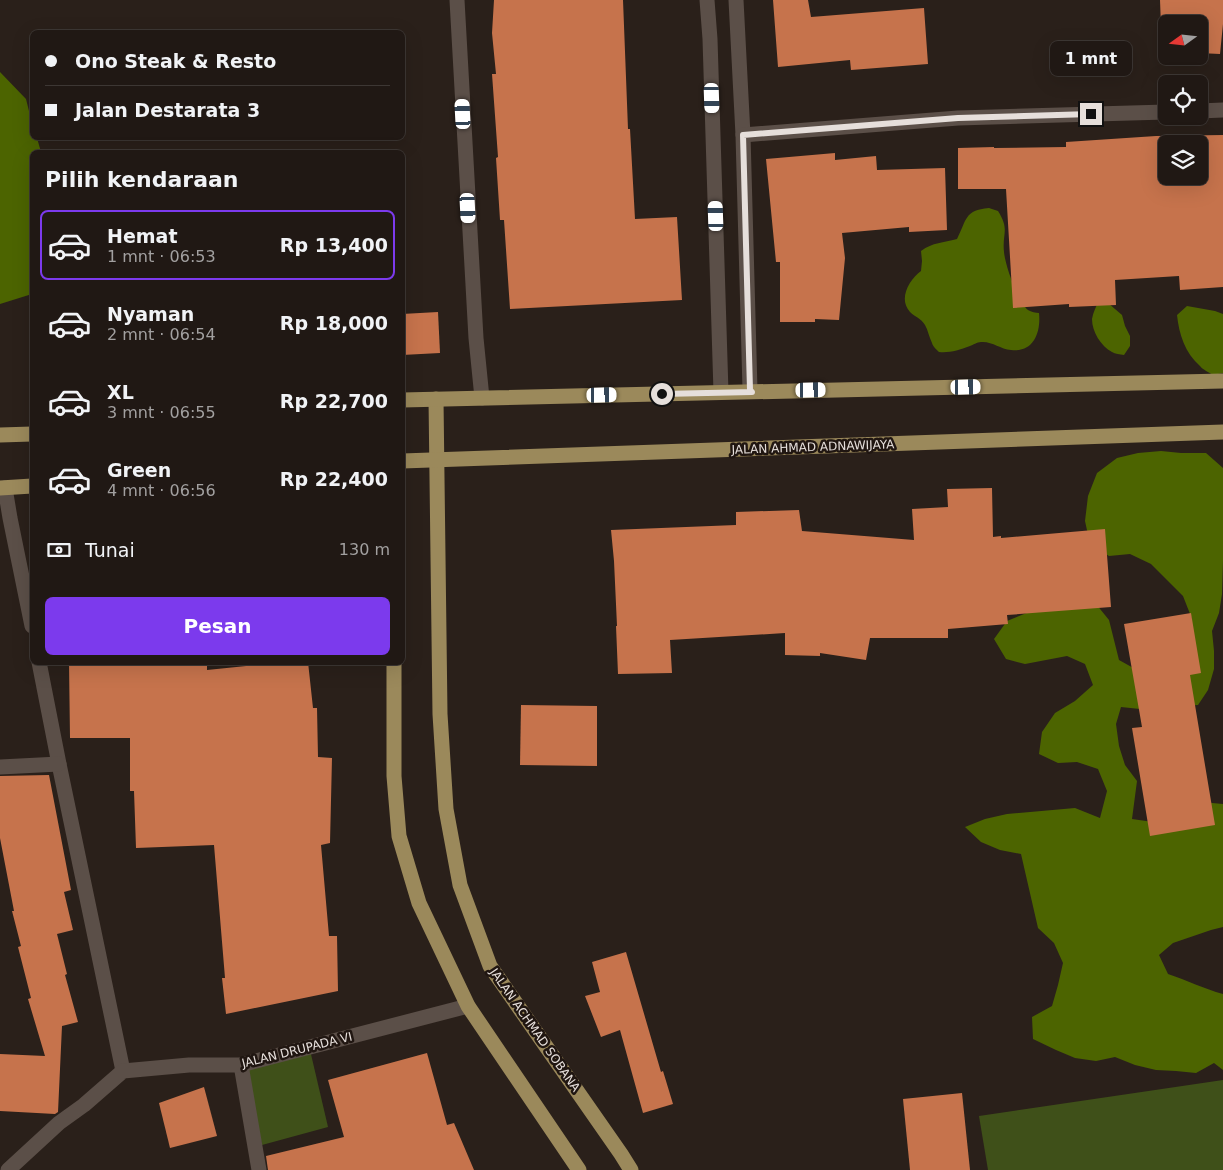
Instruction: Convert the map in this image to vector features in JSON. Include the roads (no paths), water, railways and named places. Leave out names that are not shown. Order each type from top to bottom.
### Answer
[{"type":"main road","points":[[405,400],[1223,381]]},
{"type":"main road","name":"JALAN ACHMAD SOBANA","points":[[436,399],[440,714],[446,809],[460,885],[490,966],[631,1170]]},
{"type":"main road","name":"JALAN AHMAD ADNAWIJAYA","points":[[405,462],[1223,432]]},
{"type":"main road","points":[[0,435],[30,434]]},
{"type":"main road","points":[[3,488],[30,486]]},
{"type":"main road","points":[[394,665],[394,776],[399,836],[419,903],[468,1006],[579,1170]]},
{"type":"street","points":[[457,0],[476,338],[482,398]]},
{"type":"street","points":[[707,0],[721,392]]},
{"type":"street","points":[[736,0],[743,135],[750,390],[752,392]]},
{"type":"street","points":[[1208,111],[1223,110]]},
{"type":"street","points":[[743,135],[958,118],[1158,112]]},
{"type":"street","points":[[3,488],[30,616]]},
{"type":"street","points":[[8,1170],[60,1123],[84,1106],[124,1071],[59,764],[41,665]]},
{"type":"street","points":[[0,766],[59,764]]},
{"type":"street","name":"JALAN DRUPADA VI","points":[[124,1071],[189,1065],[241,1065],[468,1006]]},
{"type":"street","points":[[241,1065],[259,1170]]}]
